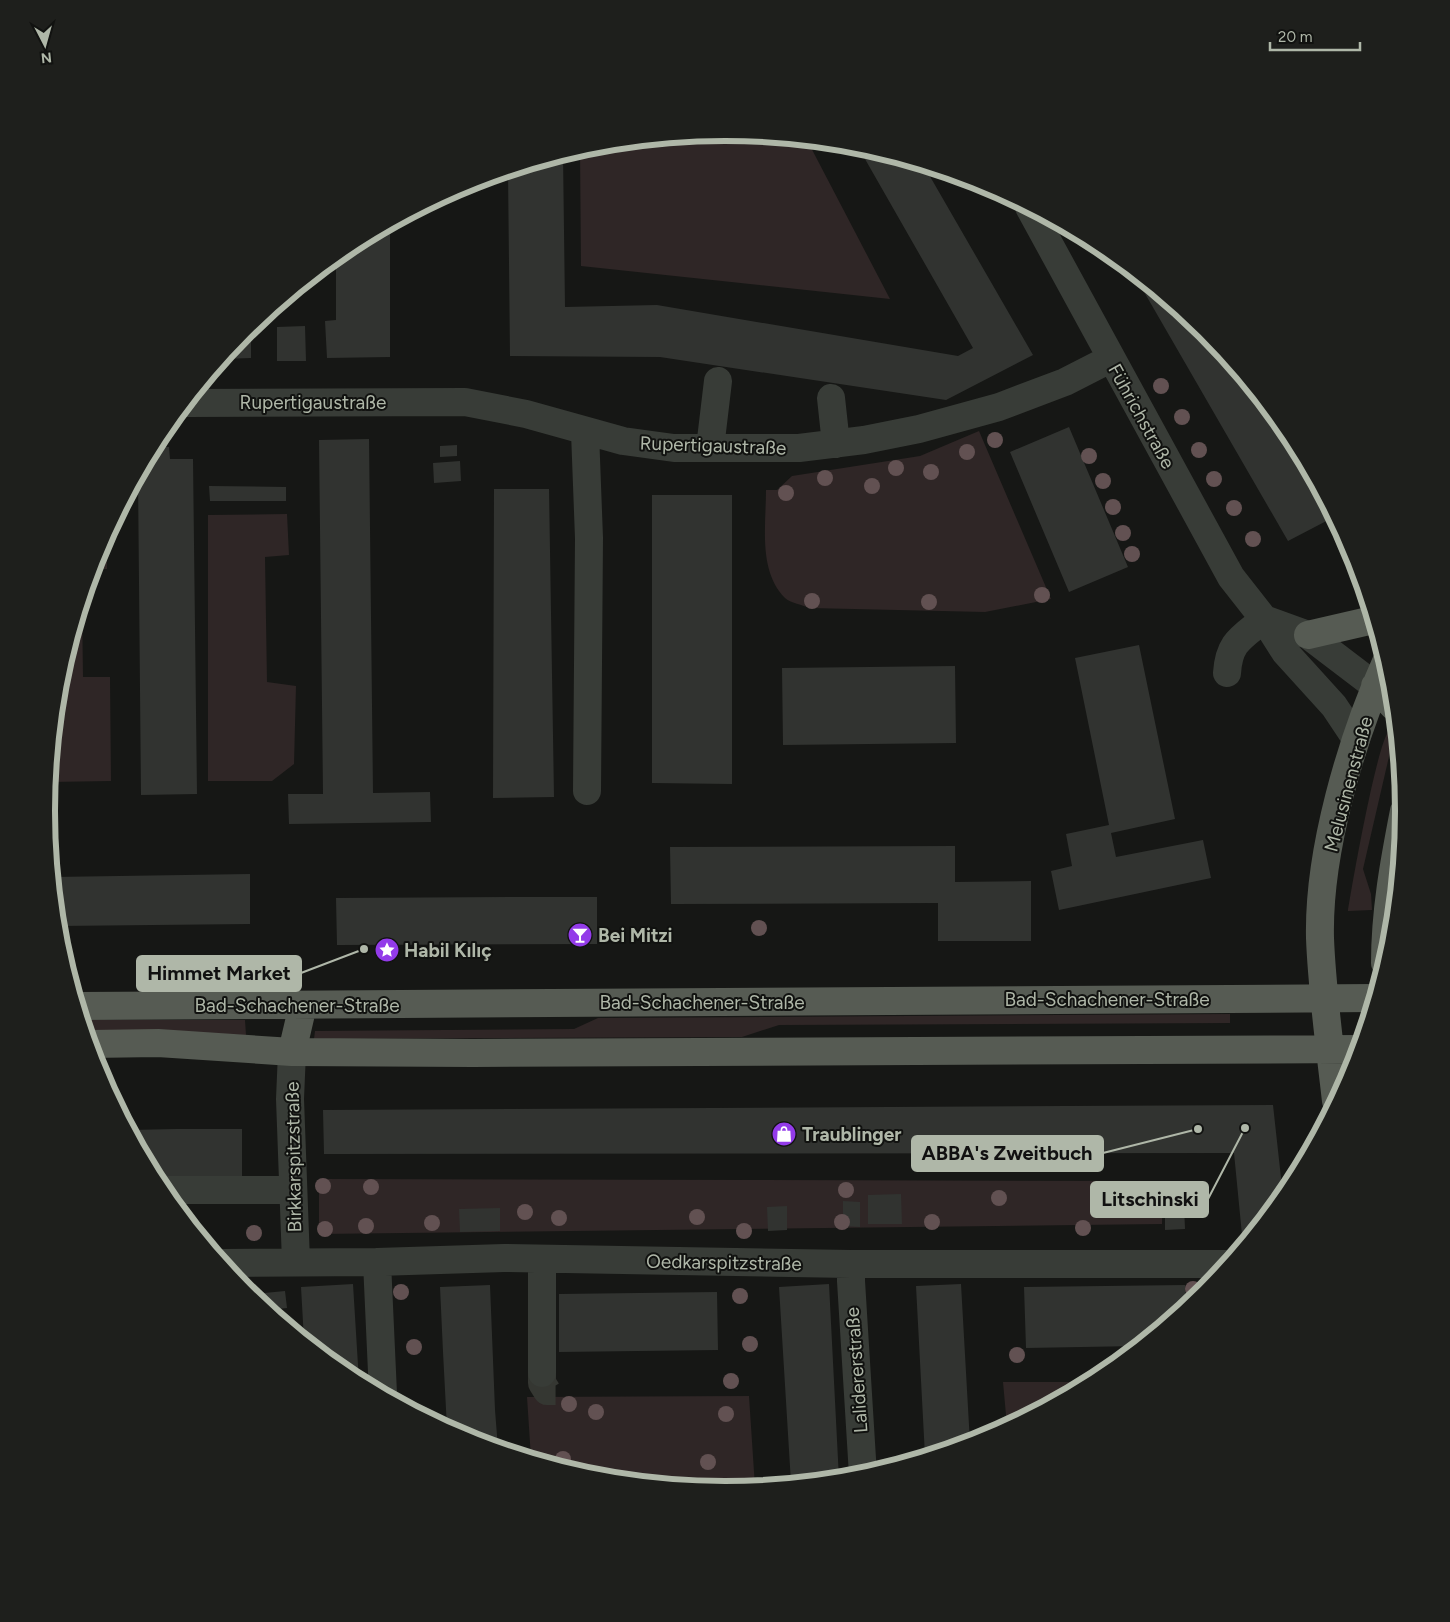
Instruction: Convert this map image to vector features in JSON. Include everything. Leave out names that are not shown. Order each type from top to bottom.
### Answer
[{"type":"main road","points":[[1308,635],[1367,621]]},
{"type":"main road","name":"Melusinenstraße","points":[[1335,1088],[1320,938],[1322,906],[1332,830],[1356,739],[1380,674]]},
{"type":"main road","name":"Bad-Schachener-Straße","points":[[85,1006],[1368,998]]},
{"type":"main road","points":[[292,1052],[303,1005]]},
{"type":"main road","points":[[98,1044],[158,1043],[292,1052],[1351,1049]]},
{"type":"street","name":"Führichstraße","points":[[1033,217],[1231,576],[1264,619],[1285,652],[1334,706],[1356,739]]},
{"type":"street","name":"Rupertigaustraße","points":[[193,403],[465,402],[526,414],[585,432],[623,441],[674,448],[799,448],[836,444],[919,429],[999,407],[1065,382],[1110,359]]},
{"type":"street","points":[[710,448],[718,381]]},
{"type":"street","points":[[831,398],[836,444]]},
{"type":"street","points":[[585,432],[588,538],[587,791]]},
{"type":"street","points":[[1227,674],[1228,656],[1233,645],[1264,619],[1308,635],[1380,674]]},
{"type":"street","name":"Birkkarspitzstraße","points":[[292,1052],[290,1099],[296,1262]]},
{"type":"street","points":[[173,1190],[293,1190]]},
{"type":"street","points":[[542,1258],[542,1373]]},
{"type":"street","name":"Oedkarspitzstraße","points":[[230,1263],[542,1258],[851,1264],[1219,1264]]},
{"type":"street","points":[[377,1262],[384,1387]]},
{"type":"street","name":"Lalidererstraße","points":[[851,1264],[850,1281],[862,1466]]},
{"type":"shaded area","points":[[681,142],[769,142],[811,147],[890,299],[581,266],[580,157],[638,147]]},
{"type":"shaded area","points":[[979,431],[1051,599],[985,612],[810,608],[787,600],[776,587],[767,561],[765,547],[766,490],[777,490],[792,476],[920,456]]},
{"type":"shaded area","points":[[287,514],[289,555],[265,557],[267,682],[296,686],[294,764],[272,781],[208,781],[208,515]]},
{"type":"shaded area","points":[[107,553],[107,569],[101,569]]},
{"type":"shaded area","points":[[82,624],[83,677],[110,677],[111,781],[56,782],[61,724],[68,680]]},
{"type":"shaded area","points":[[1389,731],[1392,746],[1363,869],[1371,894],[1372,910],[1348,911],[1372,786],[1384,741]]},
{"type":"shaded area","points":[[1230,1014],[1230,1023],[779,1025],[742,1037],[314,1039],[315,1031],[574,1029],[598,1018]]},
{"type":"shaded area","points":[[89,1020],[245,1020],[246,1035],[94,1034]]},
{"type":"shaded area","points":[[319,1179],[1163,1181],[1162,1224],[319,1234]]},
{"type":"shaded area","points":[[1003,1382],[1074,1382],[1021,1412],[1006,1419]]},
{"type":"shaded area","points":[[749,1396],[755,1480],[681,1480],[638,1475],[594,1468],[531,1451],[527,1397]]},
{"type":"building","points":[[863,156],[928,173],[1033,355],[946,400],[660,357],[510,356],[508,178],[563,161],[565,307],[657,305],[958,356],[973,348]]},
{"type":"building","points":[[390,231],[390,357],[327,358],[325,321],[336,320],[336,266]]},
{"type":"building","points":[[1140,285],[1199,337],[1229,369],[1257,403],[1305,476],[1328,520],[1288,541]]},
{"type":"building","points":[[305,326],[306,361],[277,361],[277,327]]},
{"type":"building","points":[[251,337],[251,358],[231,359]]},
{"type":"building","points":[[1069,427],[1128,567],[1069,592],[1010,452]]},
{"type":"building","points":[[369,439],[373,793],[430,792],[431,822],[289,824],[288,794],[323,794],[319,440]]},
{"type":"building","points":[[457,445],[457,456],[440,457],[440,446]]},
{"type":"building","points":[[163,447],[169,447],[170,459],[193,459],[197,794],[141,795],[138,489]]},
{"type":"building","points":[[460,461],[461,481],[434,483],[433,463]]},
{"type":"building","points":[[209,486],[286,487],[286,501],[210,501]]},
{"type":"building","points":[[494,489],[549,489],[554,797],[493,798]]},
{"type":"building","points":[[652,495],[732,495],[732,784],[652,783]]},
{"type":"building","points":[[1139,645],[1175,819],[1111,833],[1116,857],[1203,840],[1211,878],[1059,910],[1051,871],[1072,866],[1066,834],[1109,825],[1075,658]]},
{"type":"building","points":[[955,666],[956,743],[783,745],[782,668]]},
{"type":"building","points":[[955,846],[955,882],[1031,881],[1031,941],[938,941],[938,903],[671,904],[670,847]]},
{"type":"building","points":[[250,874],[250,924],[65,926],[59,877]]},
{"type":"building","points":[[597,897],[597,944],[337,945],[336,898]]},
{"type":"building","points":[[1273,1105],[1282,1184],[1242,1237],[1234,1153],[324,1154],[323,1110]]},
{"type":"building","points":[[242,1129],[242,1177],[165,1178],[136,1130]]},
{"type":"building","points":[[901,1194],[902,1224],[868,1224],[868,1195]]},
{"type":"building","points":[[843,1201],[860,1202],[860,1227],[843,1226]]},
{"type":"building","points":[[1184,1204],[1185,1229],[1165,1230],[1165,1205]]},
{"type":"building","points":[[787,1206],[787,1230],[768,1231],[767,1207]]},
{"type":"building","points":[[500,1208],[500,1231],[460,1232],[459,1209]]},
{"type":"building","points":[[353,1284],[358,1371],[304,1332],[301,1287]]},
{"type":"building","points":[[829,1284],[839,1471],[791,1477],[779,1287]]},
{"type":"building","points":[[961,1284],[970,1434],[925,1450],[916,1286]]},
{"type":"building","points":[[490,1285],[497,1440],[447,1420],[440,1287]]},
{"type":"building","points":[[1185,1285],[1186,1298],[1128,1346],[1026,1348],[1024,1287]]},
{"type":"building","points":[[285,1291],[287,1308],[277,1309],[260,1293]]},
{"type":"building","points":[[717,1292],[718,1350],[559,1352],[559,1294]]},
{"type":"tunnel","points":[[542,1373],[542,1383],[547,1391],[559,1391]]},
{"type":"place","name":"Bei Mitzi","points":[[580,935]]},
{"type":"place","name":"Himmet Market","points":[[364,949]]},
{"type":"place","name":"Habil Kılıç","points":[[387,950]]},
{"type":"place","name":"Litschinski","points":[[1245,1128]]},
{"type":"place","name":"ABBA's Zweitbuch","points":[[1198,1129]]},
{"type":"place","name":"Traublinger","points":[[784,1134]]}]
